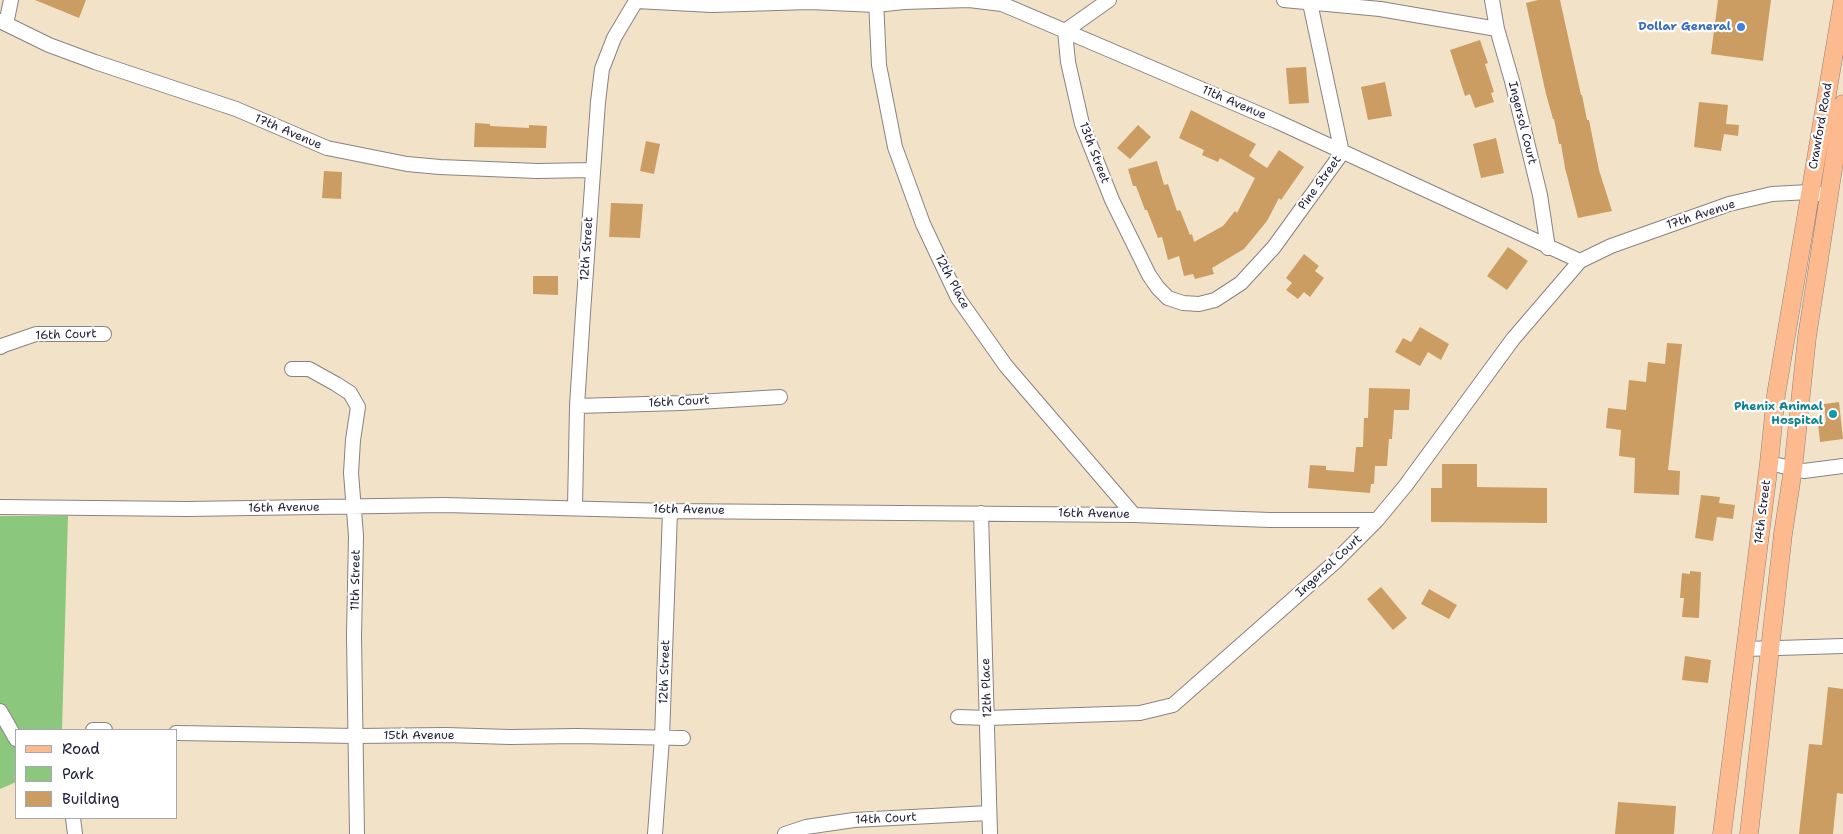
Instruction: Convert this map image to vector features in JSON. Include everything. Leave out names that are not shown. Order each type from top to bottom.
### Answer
[{"type":"main road","name":"Crawford Road","points":[[1809,192],[1843,0]]},
{"type":"main road","name":"Crawford Road","points":[[1828,196],[1843,104]]},
{"type":"main road","name":"14th Street","points":[[1722,834],[1776,395],[1809,192]]},
{"type":"main road","name":"14th Street","points":[[1749,834],[1784,534],[1794,469],[1809,328],[1828,196]]},
{"type":"street","points":[[3,22],[11,0]]},
{"type":"street","points":[[636,0],[712,4],[873,2]]},
{"type":"street","name":"12th Street","points":[[575,507],[578,406],[592,170],[598,102],[602,69],[614,38],[636,0]]},
{"type":"street","name":"11th Avenue","points":[[873,2],[969,0],[1002,4],[1276,121],[1548,248],[1580,261]]},
{"type":"street","points":[[1065,31],[1109,0]]},
{"type":"street","points":[[1284,0],[1380,9],[1497,29]]},
{"type":"street","name":"Ingersol Court","points":[[1492,0],[1497,29],[1512,80],[1540,196],[1548,248]]},
{"type":"street","name":"12th Place","points":[[873,2],[879,65],[895,147],[923,224],[958,298],[1006,366],[1134,515]]},
{"type":"street","name":"Pine Street","points":[[1183,304],[1199,304],[1214,300],[1241,283],[1274,247],[1342,153],[1310,3]]},
{"type":"street","name":"17th Avenue","points":[[3,22],[49,44],[95,62],[236,109],[327,148],[407,164],[440,167],[537,171],[592,170]]},
{"type":"street","name":"13th Street","points":[[1065,31],[1068,62],[1082,124],[1112,200],[1148,275],[1168,298],[1183,304]]},
{"type":"street","name":"17th Avenue","points":[[1580,261],[1611,246],[1729,204],[1772,194],[1809,192],[1828,196]]},
{"type":"street","name":"Ingersol Court","points":[[988,718],[1140,713],[1173,705],[1334,563],[1377,520],[1406,485],[1513,339],[1580,261]]},
{"type":"street","name":"16th Court","points":[[0,348],[4,344],[36,334],[104,334]]},
{"type":"street","name":"11th Street","points":[[292,369],[309,369],[336,384],[350,393],[358,407],[351,473],[356,536],[354,636],[357,834]]},
{"type":"street","name":"16th Court","points":[[578,406],[681,403],[780,397]]},
{"type":"street","points":[[1769,463],[1804,471],[1843,466]]},
{"type":"street","name":"16th Avenue","points":[[0,507],[187,509],[444,505],[670,510],[1134,515],[1270,520],[1377,520]]},
{"type":"street","name":"12th Street","points":[[655,834],[662,738],[670,510]]},
{"type":"street","name":"12th Place","points":[[982,513],[990,834]]},
{"type":"street","points":[[1746,649],[1843,646]]},
{"type":"street","points":[[0,711],[15,737]]},
{"type":"street","points":[[958,717],[988,718]]},
{"type":"street","name":"15th Avenue","points":[[178,733],[662,738]]},
{"type":"street","points":[[662,738],[683,738]]},
{"type":"street","name":"14th Court","points":[[785,834],[806,827],[854,820],[989,813]]},
{"type":"street","points":[[73,819],[76,834]]},
{"type":"green space","points":[[0,516],[68,516],[62,729],[15,729],[15,782],[0,789]]},
{"type":"building","points":[[35,0],[86,0],[79,18]]},
{"type":"building","points":[[1538,0],[1560,0],[1599,170],[1612,211],[1578,218],[1561,144],[1559,144],[1546,94],[1526,3]]},
{"type":"building","name":"Dollar General","points":[[1718,0],[1771,0],[1763,61],[1711,54]]},
{"type":"building","points":[[1480,40],[1488,63],[1485,64],[1494,92],[1491,93],[1494,102],[1475,108],[1470,94],[1465,96],[1450,50]]},
{"type":"building","points":[[1306,67],[1309,103],[1289,104],[1286,68]]},
{"type":"building","points":[[1385,82],[1392,116],[1368,120],[1361,87]]},
{"type":"building","points":[[1699,102],[1728,105],[1726,124],[1739,125],[1738,136],[1724,134],[1721,151],[1694,147]]},
{"type":"building","points":[[1191,110],[1256,144],[1249,156],[1267,168],[1279,150],[1304,167],[1281,200],[1279,198],[1267,221],[1244,249],[1212,268],[1214,274],[1195,279],[1193,274],[1184,276],[1179,256],[1168,260],[1162,237],[1158,238],[1136,186],[1133,186],[1128,169],[1157,161],[1164,185],[1168,184],[1177,211],[1180,210],[1194,242],[1223,226],[1235,211],[1237,213],[1255,178],[1220,158],[1218,162],[1202,155],[1204,150],[1179,138]]},
{"type":"building","points":[[475,123],[490,124],[490,126],[529,128],[529,125],[547,126],[546,148],[474,147]]},
{"type":"building","points":[[1138,125],[1151,137],[1130,159],[1117,148]]},
{"type":"building","points":[[1496,138],[1504,173],[1481,178],[1473,144]]},
{"type":"building","points":[[646,141],[660,144],[654,174],[640,171]]},
{"type":"building","points":[[324,171],[342,172],[341,199],[322,198]]},
{"type":"building","points":[[611,203],[643,204],[640,238],[609,237]]},
{"type":"building","points":[[1508,247],[1528,261],[1507,290],[1487,276]]},
{"type":"building","points":[[1304,254],[1319,266],[1315,271],[1324,278],[1310,297],[1304,292],[1298,299],[1286,290],[1292,283],[1286,278]]},
{"type":"building","points":[[533,276],[558,276],[558,295],[533,294]]},
{"type":"building","points":[[1420,327],[1449,344],[1441,360],[1428,352],[1420,366],[1395,352],[1403,338],[1411,342]]},
{"type":"building","points":[[1667,343],[1682,344],[1668,470],[1680,471],[1679,495],[1634,493],[1635,458],[1619,456],[1621,430],[1606,428],[1608,408],[1626,410],[1629,380],[1646,382],[1648,362],[1665,364]]},
{"type":"building","points":[[1369,388],[1410,389],[1409,410],[1394,410],[1392,439],[1389,439],[1387,466],[1375,466],[1374,484],[1371,484],[1370,493],[1308,488],[1310,465],[1326,466],[1326,470],[1354,472],[1356,447],[1363,447],[1364,418],[1368,418]]},
{"type":"building","name":"Phenix Animal Hospital","points":[[1839,402],[1843,439],[1820,442],[1818,423],[1826,422],[1824,404]]},
{"type":"building","points":[[1442,464],[1477,464],[1477,487],[1547,488],[1547,523],[1431,522],[1431,488],[1442,488]]},
{"type":"building","points":[[1701,495],[1720,497],[1719,503],[1735,505],[1733,519],[1717,517],[1713,541],[1695,538]]},
{"type":"building","points":[[1690,571],[1701,572],[1699,618],[1682,617],[1684,598],[1680,598],[1682,573],[1690,574]]},
{"type":"building","points":[[1381,587],[1407,618],[1393,630],[1367,599]]},
{"type":"building","points":[[1429,589],[1457,605],[1449,619],[1421,604]]},
{"type":"building","points":[[1685,656],[1711,660],[1708,683],[1682,680]]},
{"type":"building","points":[[1828,687],[1843,689],[1843,794],[1837,793],[1833,834],[1799,834],[1809,744],[1822,745]]},
{"type":"building","points":[[1618,802],[1676,806],[1674,834],[1615,834]]},
{"type":"place","name":"Dollar General","points":[[1741,27]]},
{"type":"place","name":"Phenix Animal Hospital","points":[[1833,414]]}]
